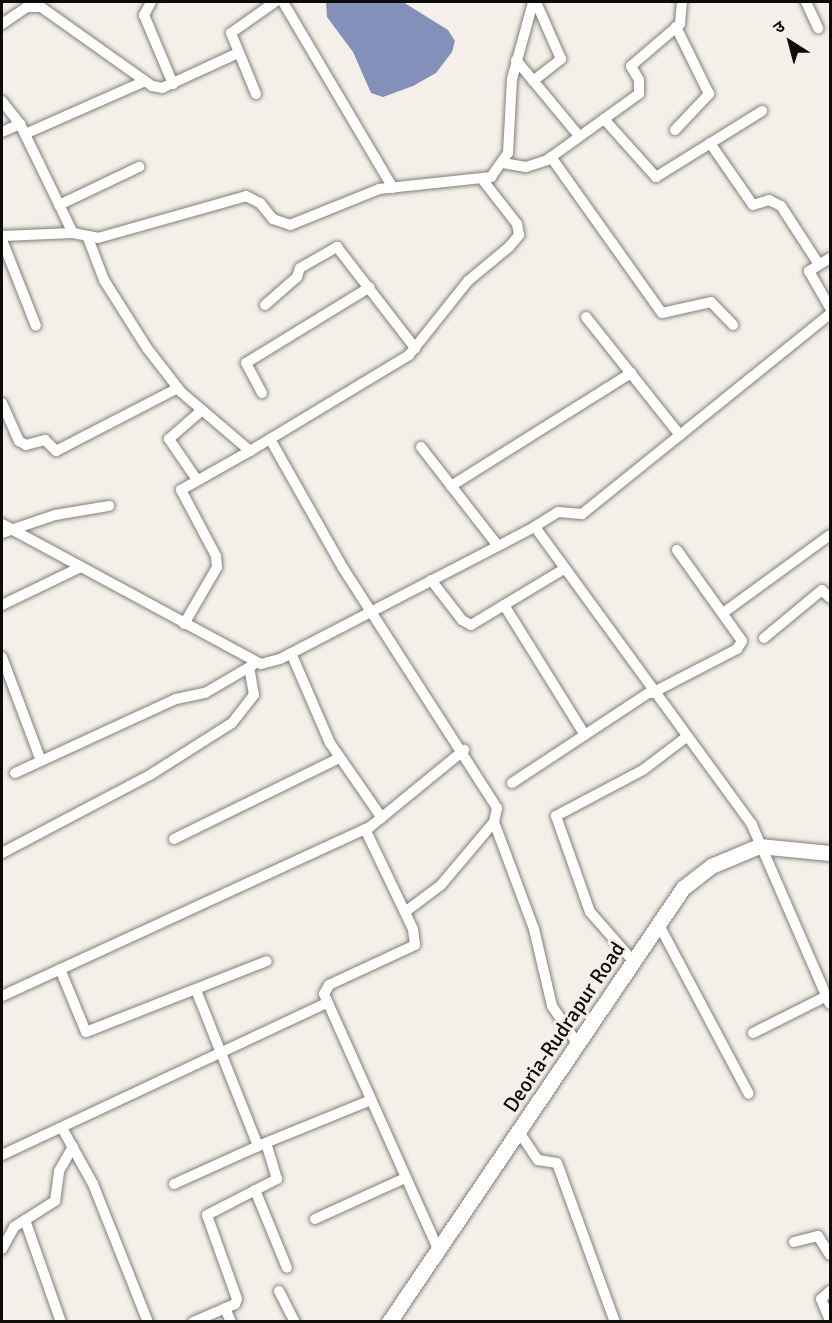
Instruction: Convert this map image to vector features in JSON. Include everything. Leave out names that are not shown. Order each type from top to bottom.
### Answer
[{"type":"main road","points":[[759,846],[831,853]]},
{"type":"main road","name":"Deoria-Rudrapur Road","points":[[388,1322],[579,1046],[683,888],[697,877],[759,846]]},
{"type":"street","points":[[151,2],[144,15],[173,84]]},
{"type":"street","points":[[256,94],[231,38],[235,27],[275,2]]},
{"type":"street","points":[[283,2],[393,188]]},
{"type":"street","points":[[36,326],[2,238],[74,233],[88,238],[170,220],[246,196],[260,203],[273,219],[290,225],[393,188],[483,179],[496,174],[510,142],[516,60],[535,2]]},
{"type":"street","points":[[533,81],[561,60],[535,2]]},
{"type":"street","points":[[502,163],[526,167],[551,157],[639,94],[634,61],[676,27],[683,18],[682,2]]},
{"type":"street","points":[[806,2],[818,28]]},
{"type":"street","points":[[2,24],[27,7],[41,7],[145,81],[162,88],[237,53]]},
{"type":"street","points":[[675,130],[709,94],[676,27]]},
{"type":"street","points":[[516,60],[579,136]]},
{"type":"street","points":[[2,132],[22,129],[145,81]]},
{"type":"street","points":[[2,101],[22,129],[74,233]]},
{"type":"street","points":[[604,119],[656,177],[762,111]]},
{"type":"street","points":[[710,143],[753,205],[769,200],[781,207],[818,263]]},
{"type":"street","points":[[551,157],[662,313],[711,302],[733,325]]},
{"type":"street","points":[[59,205],[139,167]]},
{"type":"street","points":[[184,624],[217,567],[216,556],[181,494],[197,480],[270,439],[415,348],[468,281],[498,258],[519,235],[512,215],[483,179]]},
{"type":"street","points":[[88,238],[104,280],[178,388],[250,451]]},
{"type":"street","points":[[265,305],[297,277],[300,268],[333,247],[343,249],[415,348]]},
{"type":"street","points":[[831,258],[818,263],[809,271],[831,308]]},
{"type":"street","points":[[262,393],[246,363],[370,287]]},
{"type":"street","points":[[15,773],[176,699],[205,693],[253,665],[291,653],[534,527],[558,512],[582,514],[831,314]]},
{"type":"street","points":[[586,316],[680,435]]},
{"type":"street","points":[[451,486],[631,373]]},
{"type":"street","points":[[2,403],[19,441],[26,445],[45,440],[56,451],[178,388]]},
{"type":"street","points":[[197,480],[169,439],[202,410]]},
{"type":"street","points":[[270,439],[370,612],[464,750],[495,804],[494,822],[534,929],[548,995],[579,1046]]},
{"type":"street","points":[[421,447],[498,546]]},
{"type":"street","points":[[5,529],[109,506]]},
{"type":"street","points":[[534,527],[651,693],[752,825],[759,846],[829,1000],[753,1033]]},
{"type":"street","points":[[5,529],[81,567],[253,665]]},
{"type":"street","points":[[723,613],[831,535]]},
{"type":"street","points":[[512,783],[651,693],[741,645],[723,613],[677,550]]},
{"type":"street","points":[[2,605],[81,567]]},
{"type":"street","points":[[431,580],[466,625],[564,569]]},
{"type":"street","points":[[764,638],[822,590],[831,598]]},
{"type":"street","points":[[504,605],[585,735]]},
{"type":"street","points":[[291,653],[339,758],[382,818]]},
{"type":"street","points":[[2,657],[41,761]]},
{"type":"street","points":[[2,853],[150,775],[232,723],[254,695],[253,665]]},
{"type":"street","points":[[634,962],[590,912],[556,816],[643,770],[685,738]]},
{"type":"street","points":[[2,996],[365,829],[382,818],[464,750]]},
{"type":"street","points":[[174,839],[339,758]]},
{"type":"street","points":[[405,912],[441,885],[494,822]]},
{"type":"street","points":[[365,829],[405,912],[415,945],[329,985],[324,994],[369,1101],[438,1249]]},
{"type":"street","points":[[659,924],[749,1095]]},
{"type":"street","points":[[60,969],[86,1032],[267,961]]},
{"type":"street","points":[[193,1322],[225,1308],[237,1299],[207,1215],[277,1179],[221,1054],[196,990]]},
{"type":"street","points":[[2,1155],[327,1003]]},
{"type":"street","points":[[174,1184],[369,1101]]},
{"type":"street","points":[[62,1128],[93,1184],[148,1322]]},
{"type":"street","points":[[519,1132],[538,1160],[557,1162],[615,1322]]},
{"type":"street","points":[[2,1249],[14,1227],[55,1201],[59,1171],[73,1147]]},
{"type":"street","points":[[315,1219],[405,1178]]},
{"type":"street","points":[[255,1190],[286,1268]]},
{"type":"street","points":[[25,1220],[61,1322]]},
{"type":"street","points":[[794,1242],[818,1236],[831,1255]]},
{"type":"street","points":[[279,1291],[295,1322]]},
{"type":"street","points":[[831,1291],[821,1299],[831,1320]]},
{"type":"street","points":[[225,1308],[231,1322]]},
{"type":"water","points":[[326,2],[403,2],[448,30],[455,41],[452,52],[436,73],[413,86],[383,97],[371,93],[353,52],[327,17]]}]
